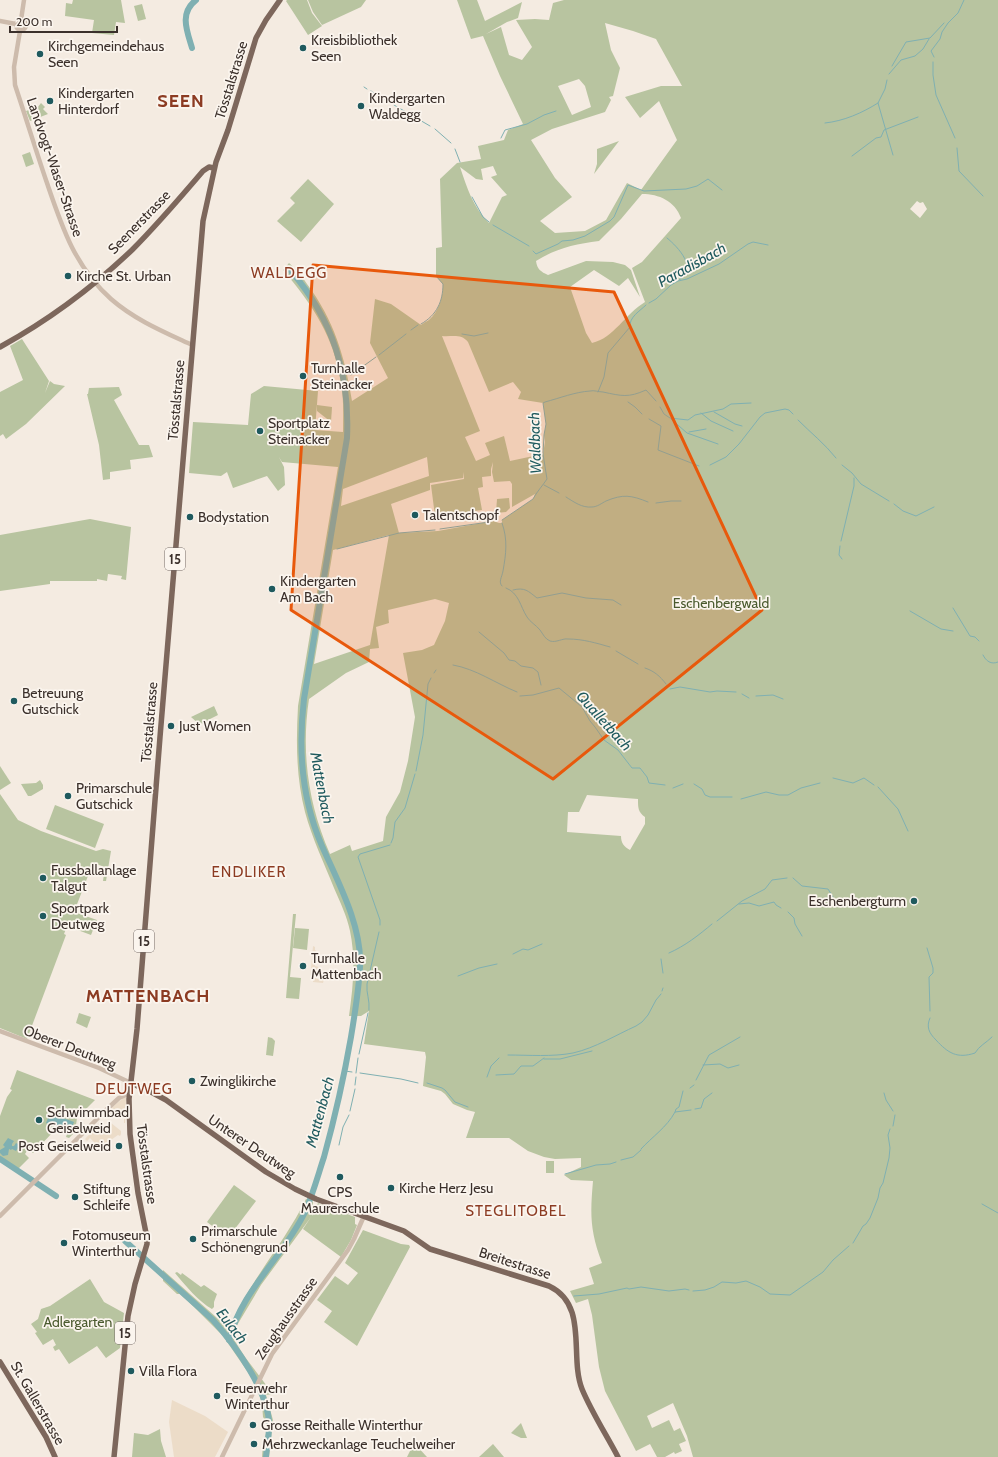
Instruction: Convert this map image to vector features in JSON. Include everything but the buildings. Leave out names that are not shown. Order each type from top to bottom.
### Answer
[{"type":"main road","name":"Tösstalstrasse","points":[[114,1457],[128,1316],[147,1238],[138,1192],[130,1134],[130,1093],[146,921],[203,221],[214,168],[228,130],[256,38],[280,0]]},
{"type":"main road","name":"Seenerstrasse","points":[[0,346],[24,334],[54,315],[95,283],[135,246],[203,171],[209,167],[214,168]]},
{"type":"main road","name":"Unterer Deutweg","points":[[131,1083],[153,1093],[187,1115],[279,1181],[316,1199],[404,1231],[430,1248]]},
{"type":"main road","name":"Breitestrasse","points":[[430,1248],[549,1286],[562,1295],[569,1304],[573,1313],[582,1388],[618,1457]]},
{"type":"main road","name":"St. Gallerstrasse","points":[[0,1362],[46,1437],[55,1457]]},
{"type":"street","points":[[16,24],[16,28],[20,31],[24,30],[26,26],[25,22],[22,20],[24,0]]},
{"type":"street","points":[[16,24],[18,21],[22,20]]},
{"type":"street","points":[[0,21],[16,24]]},
{"type":"street","name":"Landvogt-Waser-Strasse","points":[[20,31],[14,67],[15,85],[64,231],[76,255],[95,283],[110,298],[146,324],[192,346]]},
{"type":"street","name":"Oberer Deutweg","points":[[0,1031],[99,1068],[131,1083]]},
{"type":"street","points":[[0,1216],[106,1110],[119,1098],[130,1093]]},
{"type":"street","name":"Zeughausstrasse","points":[[222,1457],[257,1382],[272,1354],[348,1250],[364,1216]]},
{"type":"highlighted area","points":[[313,265],[614,292],[762,610],[553,779],[291,610]]},
{"type":"green space","points":[[73,0],[121,0],[125,23],[116,22],[114,35],[92,33],[94,20],[65,16],[66,3],[72,4]]},
{"type":"green space","points":[[307,0],[312,13],[322,26],[308,35],[286,1]]},
{"type":"green space","points":[[308,0],[366,0],[361,7],[322,25],[313,12]]},
{"type":"green space","name":"Eschenbergwald","points":[[457,0],[477,0],[485,21],[522,2],[518,18],[507,22],[486,34],[501,27],[509,55],[522,60],[532,47],[516,20],[549,20],[553,3],[564,0],[998,0],[998,1457],[693,1457],[687,1436],[673,1403],[647,1416],[652,1428],[669,1420],[674,1431],[680,1428],[686,1441],[679,1444],[682,1451],[675,1454],[674,1452],[665,1457],[657,1457],[650,1444],[636,1451],[605,1391],[599,1367],[592,1315],[588,1299],[576,1303],[570,1291],[594,1284],[589,1268],[602,1263],[595,1241],[592,1223],[591,1204],[593,1181],[571,1180],[564,1175],[581,1167],[581,1158],[555,1159],[544,1157],[528,1151],[509,1138],[466,1138],[475,1112],[453,1104],[441,1091],[423,1086],[426,1057],[425,1052],[364,1044],[369,1011],[361,1016],[349,1016],[353,984],[353,952],[349,925],[315,841],[305,812],[298,773],[297,746],[298,706],[338,467],[282,462],[279,457],[284,467],[285,485],[278,491],[267,476],[233,488],[227,472],[221,476],[189,473],[193,422],[248,425],[251,394],[264,386],[318,391],[315,430],[343,432],[342,389],[338,366],[321,322],[304,296],[283,270],[289,263],[301,275],[324,311],[331,325],[342,354],[352,401],[388,378],[370,343],[375,299],[391,304],[421,325],[429,320],[440,304],[443,289],[443,284],[436,276],[436,248],[442,247],[440,179],[457,163],[481,159],[478,146],[504,140],[508,130],[523,124],[483,36],[471,39]],"holes":[[[605,23],[656,39],[682,86],[661,86],[625,97],[640,118],[659,101],[677,140],[641,190],[627,183],[606,220],[585,231],[555,233],[540,221],[572,197],[555,178],[531,140],[552,129],[605,112],[611,100],[609,97],[613,96],[620,68],[611,50]],[[579,79],[585,86],[591,107],[572,115],[558,86]],[[493,166],[497,175],[491,177],[507,195],[502,197],[489,223],[483,217],[475,204],[468,190],[460,167],[476,179],[483,180],[481,169]],[[642,194],[654,195],[671,203],[681,218],[642,262],[632,268],[645,302],[607,336],[592,343],[586,333],[570,287],[594,270],[619,286],[628,278],[640,297],[631,270],[625,265],[613,262],[586,261],[548,275],[543,273],[537,266],[536,261],[559,250],[574,245],[599,241],[621,219]],[[917,201],[920,203],[923,202],[927,209],[920,218],[910,209]],[[442,336],[459,336],[468,342],[489,392],[513,382],[521,392],[518,399],[543,403],[546,424],[543,454],[510,461],[504,436],[485,443],[490,455],[476,461],[465,437],[480,431]],[[427,457],[429,476],[341,506],[343,489]],[[493,462],[492,472],[494,482],[510,481],[512,484],[512,507],[535,494],[533,499],[502,520],[502,523],[493,521],[438,531],[399,533],[391,504],[430,490],[430,483],[463,478],[463,472],[464,479],[431,485],[435,516],[482,510],[478,488],[483,487],[482,477],[491,476]],[[389,535],[370,645],[314,664],[333,550]],[[435,599],[449,603],[445,621],[434,645],[422,650],[403,653],[415,717],[408,761],[400,792],[386,817],[383,841],[352,851],[350,845],[330,854],[316,816],[308,778],[306,739],[309,699],[346,673],[369,662],[370,649],[379,648],[376,627],[389,623],[388,610]],[[587,795],[638,799],[639,810],[645,817],[645,824],[630,850],[623,844],[621,836],[567,832],[568,812],[579,812]]]},
{"type":"green space","points":[[142,4],[146,19],[138,21],[134,6]]},
{"type":"green space","points":[[41,103],[45,107],[43,109],[48,114],[30,121],[26,111],[38,107]]},
{"type":"green space","points":[[619,141],[594,174],[597,164],[597,149]]},
{"type":"green space","points":[[30,152],[34,164],[26,167],[22,155]]},
{"type":"green space","points":[[308,179],[334,204],[301,242],[277,221],[295,203],[290,198]]},
{"type":"green space","points":[[22,339],[49,381],[45,393],[50,381],[54,384],[65,386],[26,424],[6,439],[3,434],[0,436],[0,392],[23,380],[10,346]]},
{"type":"green space","points":[[119,387],[122,395],[114,400],[139,445],[149,445],[153,457],[130,460],[131,469],[110,472],[110,479],[103,480],[99,445],[87,394],[89,388]]},
{"type":"green space","points":[[317,405],[332,407],[331,422],[317,411]]},
{"type":"green space","points":[[509,498],[510,508],[506,512],[496,513],[497,499]]},
{"type":"green space","points":[[90,519],[131,527],[126,580],[121,579],[122,576],[108,574],[107,581],[97,579],[97,581],[50,581],[50,584],[0,591],[0,535]]},
{"type":"green space","points":[[214,706],[218,715],[208,720],[206,723],[199,724],[191,717]]},
{"type":"green space","points":[[0,766],[11,783],[0,790]]},
{"type":"green space","points":[[40,780],[43,785],[43,789],[31,796],[28,796],[21,784],[36,783]]},
{"type":"green space","name":"Sportpark Deutweg","points":[[0,794],[18,820],[41,831],[96,851],[103,849],[111,851],[106,881],[103,881],[105,867],[93,863],[74,912],[97,920],[91,935],[67,926],[64,934],[66,935],[27,1039],[0,1028]]},
{"type":"green space","points":[[55,805],[104,824],[95,848],[46,829]]},
{"type":"green space","points":[[293,914],[296,914],[290,977],[301,978],[299,999],[286,998]]},
{"type":"green space","points":[[295,928],[309,929],[307,950],[293,948]]},
{"type":"green space","points":[[79,1013],[91,1017],[87,1028],[76,1023]]},
{"type":"green space","points":[[268,1037],[275,1041],[273,1056],[266,1055]]},
{"type":"green space","name":"Schwimmbad Geiselweid","points":[[17,1070],[95,1100],[77,1118],[76,1125],[79,1128],[69,1138],[66,1137],[67,1134],[56,1129],[33,1153],[28,1149],[25,1154],[29,1158],[18,1169],[0,1157],[0,1116],[7,1097],[12,1090],[10,1089]]},
{"type":"green space","name":"STEGLITOBEL","points":[[546,1161],[554,1161],[554,1173],[546,1173]]},
{"type":"green space","points":[[234,1185],[256,1201],[228,1238],[207,1222]]},
{"type":"green space","points":[[306,1199],[313,1202],[312,1216],[318,1203],[355,1217],[355,1224],[357,1225],[351,1240],[341,1257],[303,1229],[311,1217],[261,1285],[236,1327],[232,1322],[240,1306],[298,1215]]},
{"type":"green space","points":[[363,1230],[401,1244],[409,1245],[410,1247],[357,1346],[324,1322],[332,1311],[317,1300],[335,1276],[348,1285],[358,1273],[345,1263]]},
{"type":"green space","points":[[163,1270],[234,1333],[233,1338],[245,1357],[273,1394],[266,1395],[273,1420],[269,1457],[262,1457],[263,1443],[268,1427],[263,1417],[262,1404],[256,1384],[223,1336],[180,1294],[177,1294],[163,1281]]},
{"type":"green space","points":[[177,1272],[181,1275],[182,1273],[201,1287],[204,1285],[217,1294],[214,1307],[212,1309],[192,1293],[175,1273]]},
{"type":"green space","name":"Adlergarten","points":[[90,1279],[104,1302],[124,1313],[120,1348],[106,1358],[97,1346],[69,1364],[59,1349],[55,1351],[53,1347],[56,1345],[53,1339],[43,1345],[35,1333],[37,1332],[31,1324],[38,1319],[41,1309],[50,1306]]},
{"type":"green space","points":[[521,1423],[527,1438],[521,1438],[511,1433]]},
{"type":"green space","points":[[160,1429],[161,1441],[166,1457],[132,1457],[134,1433],[148,1435]]},
{"type":"green space","points":[[414,1443],[427,1457],[407,1457]]},
{"type":"green space","points":[[493,1444],[504,1457],[479,1457]]},
{"type":"shaded area","points":[[313,946],[315,947],[316,951],[315,966],[319,967],[317,979],[324,979],[323,983],[313,982],[313,980],[310,979]]},
{"type":"shaded area","points":[[125,1097],[124,1123],[124,1111],[116,1111],[109,1115],[107,1112]]},
{"type":"shaded area","points":[[111,1123],[121,1131],[121,1134],[108,1142],[103,1151],[90,1138],[87,1141],[85,1139],[99,1124],[105,1129]]},
{"type":"shaded area","points":[[172,1400],[205,1416],[228,1432],[215,1457],[174,1457],[169,1422]]},
{"type":"water","points":[[50,1113],[74,1122],[70,1133],[46,1123]]},
{"type":"water","points":[[8,1138],[14,1141],[12,1146],[16,1143],[20,1145],[16,1151],[9,1149],[8,1155],[3,1156],[0,1153],[0,1150],[5,1147],[3,1145]]},
{"type":"waterway","name":"Mattenbach","points":[[192,48],[187,29],[186,16],[191,5],[196,0]]},
{"type":"waterway","points":[[934,57],[931,51],[940,39],[942,32],[948,23],[958,13],[964,0]]},
{"type":"waterway","points":[[892,66],[906,42],[930,38],[944,23]]},
{"type":"waterway","points":[[889,74],[901,60],[915,56],[923,49],[929,39]]},
{"type":"waterway","points":[[933,62],[936,95],[955,138]]},
{"type":"waterway","points":[[887,80],[885,89],[878,103],[893,155]]},
{"type":"waterway","points":[[371,91],[387,101]]},
{"type":"waterway","points":[[825,123],[853,116],[878,103]]},
{"type":"waterway","points":[[394,105],[430,126]]},
{"type":"waterway","points":[[501,138],[505,130],[527,124],[544,115],[556,111]]},
{"type":"waterway","points":[[852,156],[876,138],[881,137],[884,130],[918,117]]},
{"type":"waterway","points":[[435,129],[451,143]]},
{"type":"waterway","points":[[957,148],[959,171],[983,196]]},
{"type":"waterway","points":[[455,149],[460,162]]},
{"type":"waterway","points":[[533,251],[536,254],[562,241],[573,240],[585,236],[610,221],[614,217],[628,185],[644,191],[686,189],[697,186],[708,179],[722,190]]},
{"type":"waterway","points":[[472,197],[483,217],[489,222]]},
{"type":"waterway","points":[[493,225],[529,246]]},
{"type":"waterway","points":[[667,238],[681,252],[687,264],[685,275],[679,280]]},
{"type":"waterway","name":"Paradisbach","points":[[649,303],[656,299],[671,285],[719,264],[748,244],[753,242],[768,245]]},
{"type":"waterway","name":"Mattenbach","points":[[229,1340],[235,1322],[243,1306],[296,1228],[305,1212],[313,1191],[336,1112],[355,1010],[360,966],[360,951],[357,935],[348,904],[315,829],[310,811],[303,774],[301,737],[304,699],[347,438],[345,392],[342,370],[328,328],[306,290],[291,271]]},
{"type":"waterway","points":[[421,324],[435,312],[442,296],[443,284],[436,276]]},
{"type":"waterway","name":"Paradisbach","points":[[598,392],[604,377],[608,353],[630,327],[633,317],[646,305]]},
{"type":"waterway","points":[[411,330],[418,325]]},
{"type":"waterway","points":[[462,334],[474,336],[488,333]]},
{"type":"waterway","points":[[379,355],[406,334]]},
{"type":"waterway","points":[[351,375],[376,357]]},
{"type":"waterway","name":"Waldbach","points":[[502,520],[533,499],[547,479],[543,454],[546,424],[543,403],[584,392],[603,392],[625,396],[646,390],[656,401]]},
{"type":"waterway","name":"Waldbach","points":[[628,402],[642,414]]},
{"type":"waterway","points":[[660,407],[664,414],[670,418],[688,420],[695,415],[723,409],[731,404],[751,403]]},
{"type":"waterway","name":"Waldbach","points":[[710,465],[726,457],[765,413],[785,409],[789,410],[793,414]]},
{"type":"waterway","points":[[714,412],[735,424],[742,426]]},
{"type":"waterway","points":[[701,413],[711,421],[733,431]]},
{"type":"waterway","name":"Waldbach","points":[[649,419],[661,426],[658,450],[699,466]]},
{"type":"waterway","points":[[671,419],[687,433],[718,444]]},
{"type":"waterway","name":"Waldbach","points":[[798,420],[823,443],[836,458]]},
{"type":"waterway","points":[[689,432],[706,429]]},
{"type":"waterway","name":"Waldbach","points":[[842,465],[852,473],[861,484],[889,501]]},
{"type":"waterway","points":[[841,541],[854,486],[854,478]]},
{"type":"waterway","points":[[544,485],[559,493]]},
{"type":"waterway","points":[[566,497],[585,507],[596,506],[622,496],[637,498],[648,502]]},
{"type":"waterway","points":[[656,503],[681,501]]},
{"type":"waterway","name":"Waldbach","points":[[894,504],[903,511],[916,516],[934,507]]},
{"type":"waterway","name":"Waldbach","points":[[440,529],[489,522]]},
{"type":"waterway","points":[[502,523],[505,535],[506,553],[503,573],[500,581],[502,586]]},
{"type":"waterway","name":"Waldbach","points":[[337,549],[399,533],[435,530]]},
{"type":"waterway","points":[[840,546],[839,555],[842,559]]},
{"type":"waterway","points":[[506,588],[517,596],[528,619],[548,640],[579,640],[610,647]]},
{"type":"waterway","points":[[513,590],[523,589],[537,598],[562,593],[586,598],[613,600],[621,605]]},
{"type":"waterway","points":[[953,608],[970,636],[975,637],[979,641]]},
{"type":"waterway","points":[[910,611],[941,629],[953,631]]},
{"type":"waterway","points":[[479,632],[504,653],[509,660],[515,661],[521,666],[533,668],[538,672],[541,685]]},
{"type":"waterway","points":[[616,651],[638,664]]},
{"type":"waterway","points":[[983,655],[989,662],[998,662]]},
{"type":"waterway","name":"Qualletbach","points":[[453,665],[478,673],[517,692]]},
{"type":"waterway","points":[[645,668],[657,674],[666,684]]},
{"type":"waterway","name":"Qualletbach","points":[[416,771],[423,735],[428,684],[431,678]]},
{"type":"waterway","points":[[670,689],[680,687],[710,692],[736,692]]},
{"type":"waterway","name":"Qualletbach","points":[[520,696],[533,695],[559,688],[582,707],[604,740],[618,750],[632,768],[640,768],[647,777],[649,783],[665,785]]},
{"type":"waterway","points":[[742,694],[749,698]]},
{"type":"waterway","points":[[756,696],[773,695],[783,699]]},
{"type":"waterway","name":"Qualletbach","points":[[391,843],[395,822],[405,808],[415,774]]},
{"type":"waterway","name":"Qualletbach","points":[[833,778],[853,783],[864,778],[874,785]]},
{"type":"waterway","name":"Qualletbach","points":[[741,799],[766,792],[779,795],[788,795],[801,788],[820,783]]},
{"type":"waterway","name":"Qualletbach","points":[[673,788],[683,784]]},
{"type":"waterway","name":"Qualletbach","points":[[694,784],[702,789],[705,795],[710,797],[732,797]]},
{"type":"waterway","points":[[878,787],[898,809],[908,831]]},
{"type":"waterway","name":"Qualletbach","points":[[380,925],[380,920],[358,857],[360,854],[390,845]]},
{"type":"waterway","points":[[717,921],[742,901],[765,889],[772,880],[787,878]]},
{"type":"waterway","points":[[793,878],[802,886],[828,889],[833,897]]},
{"type":"waterway","points":[[739,904],[749,903],[759,906],[774,902],[781,908]]},
{"type":"waterway","points":[[788,912],[794,918],[795,924],[802,936]]},
{"type":"waterway","points":[[669,953],[692,940],[712,924]]},
{"type":"waterway","name":"Qualletbach","points":[[369,1010],[367,984],[379,932]]},
{"type":"waterway","points":[[513,954],[523,949],[528,950],[542,944]]},
{"type":"waterway","points":[[927,948],[933,968],[933,973],[929,977],[930,1011]]},
{"type":"waterway","points":[[661,959],[663,973]]},
{"type":"waterway","points":[[458,976],[479,968],[497,964]]},
{"type":"waterway","points":[[508,1055],[557,1055],[573,1053],[589,1048],[642,1022],[661,994]]},
{"type":"waterway","name":"Qualletbach","points":[[359,1054],[368,1013]]},
{"type":"waterway","points":[[930,1018],[928,1027],[932,1035],[940,1045],[953,1054],[969,1055],[975,1053],[992,1037]]},
{"type":"waterway","points":[[696,1080],[709,1055],[740,1037]]},
{"type":"waterway","points":[[544,1059],[560,1059],[592,1051]]},
{"type":"waterway","name":"Qualletbach","points":[[356,1073],[358,1058]]},
{"type":"waterway","points":[[487,1077],[491,1066],[499,1058]]},
{"type":"waterway","points":[[496,1075],[514,1074],[521,1066],[533,1066],[544,1058]]},
{"type":"waterway","points":[[703,1065],[720,1064],[728,1068],[739,1065]]},
{"type":"waterway","name":"Mattenbach","points":[[345,1071],[352,1072]]},
{"type":"waterway","points":[[360,1073],[418,1083]]},
{"type":"waterway","name":"Qualletbach","points":[[355,1085],[356,1077]]},
{"type":"waterway","points":[[427,1083],[442,1088],[455,1102],[468,1107]]},
{"type":"waterway","points":[[690,1088],[694,1085]]},
{"type":"waterway","name":"Qualletbach","points":[[350,1111],[355,1089]]},
{"type":"waterway","points":[[675,1112],[679,1107],[683,1091]]},
{"type":"waterway","points":[[695,1109],[701,1108],[704,1099],[712,1093]]},
{"type":"waterway","points":[[884,1093],[886,1100],[893,1111]]},
{"type":"waterway","points":[[641,1149],[664,1127],[675,1112],[691,1110]]},
{"type":"waterway","name":"Qualletbach","points":[[339,1145],[343,1127],[349,1115]]},
{"type":"waterway","points":[[893,1126],[895,1115]]},
{"type":"waterway","points":[[853,1243],[863,1226],[870,1218],[883,1183],[889,1158],[890,1148],[888,1135],[890,1129]]},
{"type":"waterway","points":[[621,1160],[633,1157],[641,1150]]},
{"type":"waterway","name":"Eulach","points":[[0,1159],[56,1196]]},
{"type":"waterway","points":[[565,1174],[596,1165],[616,1162]]},
{"type":"waterway","points":[[982,1204],[998,1213]]},
{"type":"waterway","name":"Eulach","points":[[125,1241],[213,1320],[241,1356],[258,1385],[268,1413],[269,1430],[266,1457]]},
{"type":"waterway","points":[[693,1291],[705,1290],[722,1282],[736,1283],[746,1281],[760,1287],[770,1294],[790,1295],[823,1272],[833,1260],[849,1246]]},
{"type":"waterway","points":[[574,1296],[599,1294],[627,1288],[641,1287],[669,1291],[689,1290]]},
{"type":"place","name":"Kreisbibliothek Seen","points":[[303,48]]},
{"type":"place","name":"Kirchgemeindehaus Seen","points":[[40,54]]},
{"type":"place","name":"Kindergarten Hinterdorf","points":[[50,101]]},
{"type":"place","name":"Kindergarten Waldegg","points":[[361,106]]},
{"type":"place","name":"Kirche St. Urban","points":[[68,276]]},
{"type":"place","name":"Turnhalle Steinacker","points":[[303,376]]},
{"type":"place","name":"Sportplatz Steinacker","points":[[260,431]]},
{"type":"place","name":"Talentschopf","points":[[415,515]]},
{"type":"place","name":"Bodystation","points":[[190,517]]},
{"type":"place","name":"Kindergarten Am Bach","points":[[272,589]]},
{"type":"place","name":"Betreuung Gutschick","points":[[14,701]]},
{"type":"place","name":"Just Women","points":[[171,726]]},
{"type":"place","name":"Primarschule Gutschick","points":[[68,796]]},
{"type":"place","name":"Fussballanlage Talgut","points":[[43,878]]},
{"type":"place","name":"Eschenbergturm","points":[[914,901]]},
{"type":"place","name":"Sportpark Deutweg","points":[[43,916]]},
{"type":"place","name":"Turnhalle Mattenbach","points":[[303,966]]},
{"type":"place","name":"Zwinglikirche","points":[[192,1081]]},
{"type":"place","name":"Schwimmbad Geiselweid","points":[[39,1120]]},
{"type":"place","name":"Post Geiselweid","points":[[119,1146]]},
{"type":"place","name":"CPS Maurerschule","points":[[340,1177]]},
{"type":"place","name":"Kirche Herz Jesu","points":[[391,1188]]},
{"type":"place","name":"Stiftung Schleife","points":[[75,1197]]},
{"type":"place","name":"Primarschule Schönengrund","points":[[193,1239]]},
{"type":"place","name":"Fotomuseum Winterthur","points":[[64,1243]]},
{"type":"place","name":"Villa Flora","points":[[131,1371]]},
{"type":"place","name":"Feuerwehr Winterthur","points":[[217,1396]]},
{"type":"place","name":"Grosse Reithalle Winterthur","points":[[253,1425]]},
{"type":"place","name":"Mehrzweckanlage Teuchelweiher","points":[[254,1444]]},
{"type":"district","name":"SEEN","points":[[181,101]]},
{"type":"district","name":"WALDEGG","points":[[289,273]]},
{"type":"district","name":"ENDLIKER","points":[[249,872]]},
{"type":"district","name":"MATTENBACH","points":[[148,996]]},
{"type":"district","name":"DEUTWEG","points":[[134,1089]]},
{"type":"district","name":"STEGLITOBEL","points":[[516,1211]]}]
